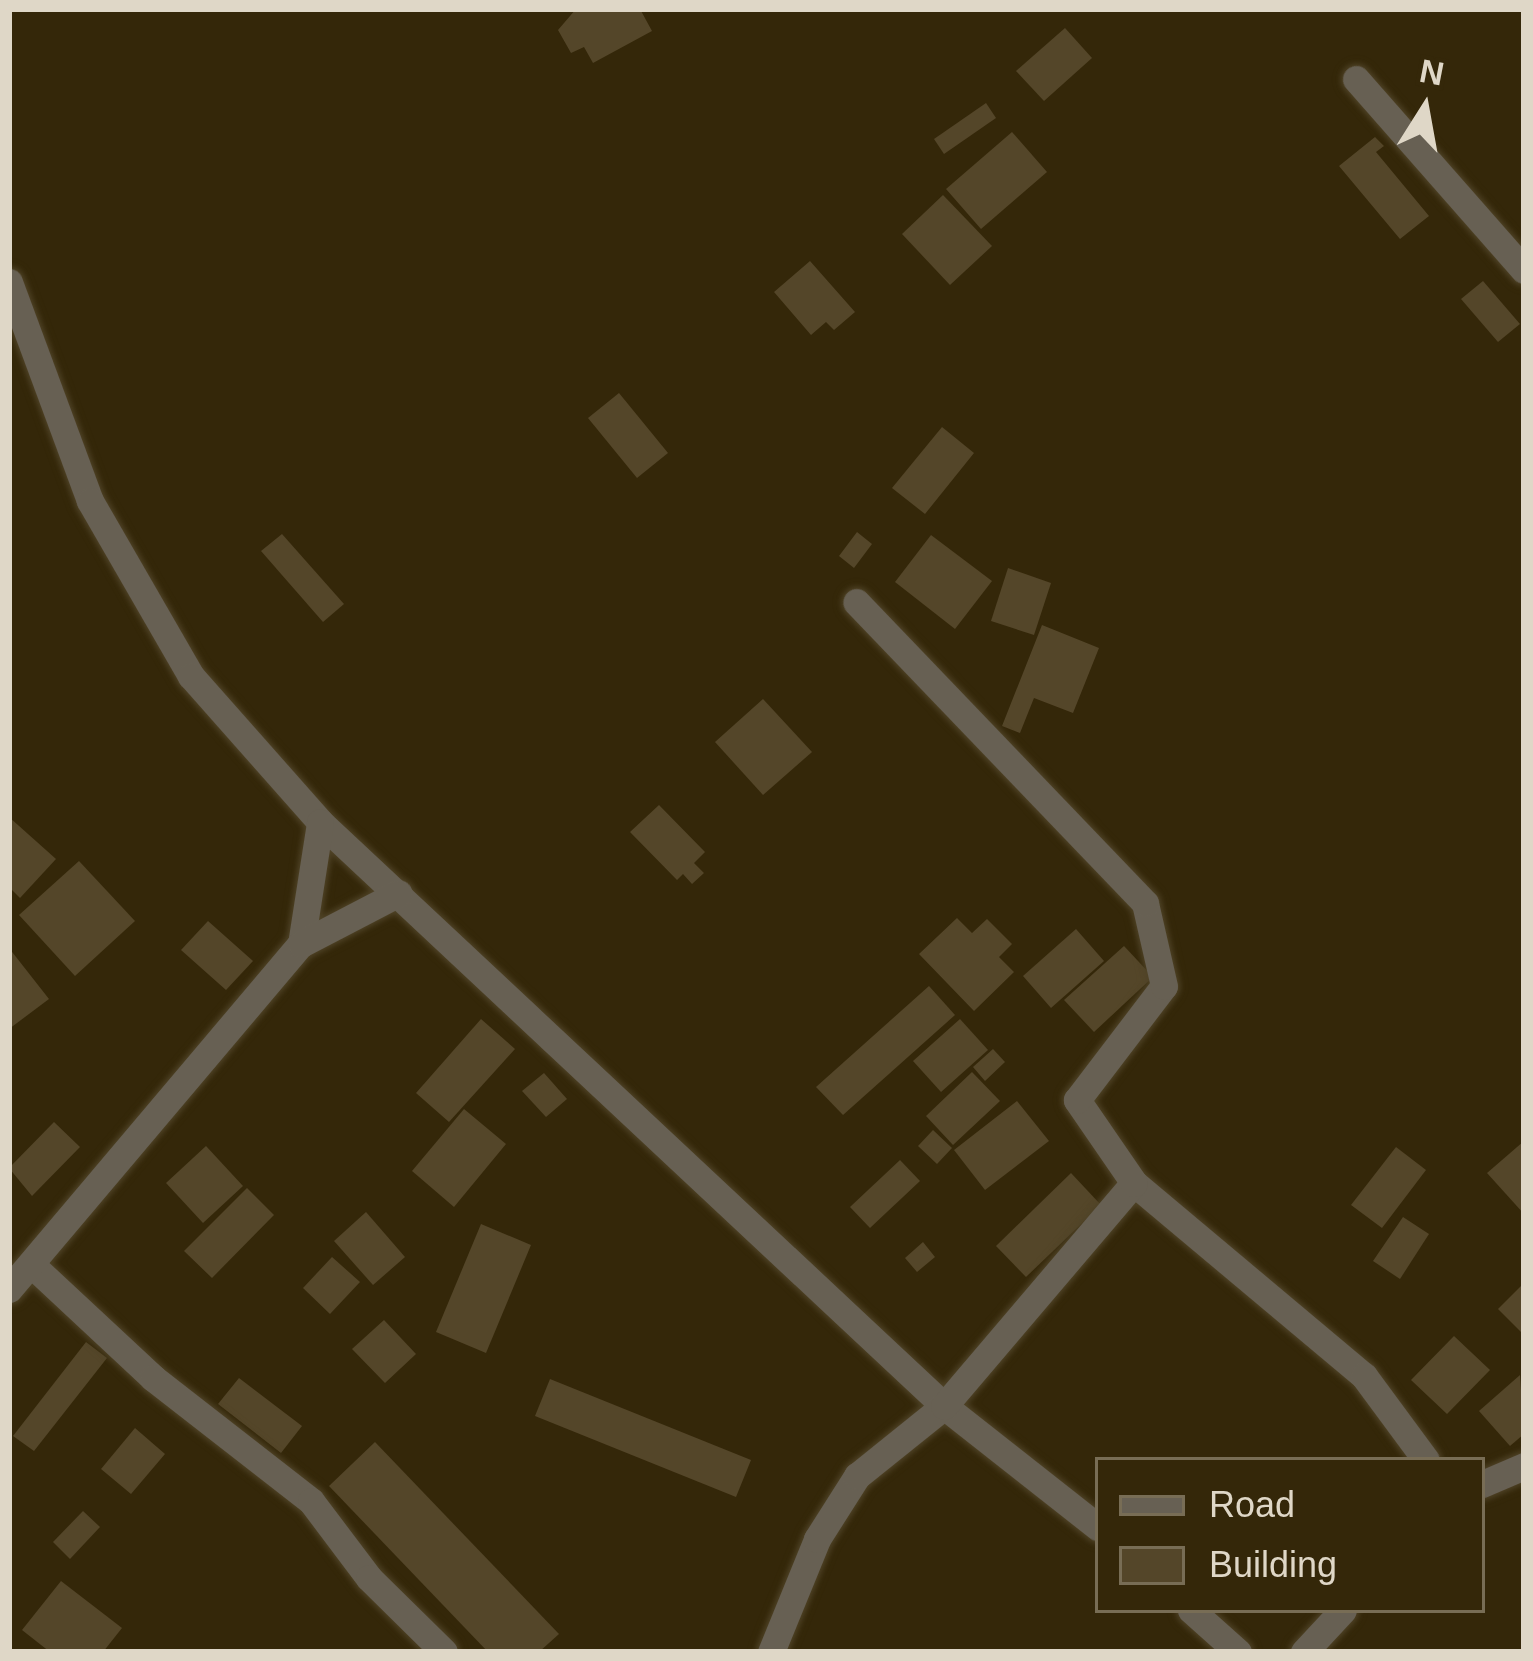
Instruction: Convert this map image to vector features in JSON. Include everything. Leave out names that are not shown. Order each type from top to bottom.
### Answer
[{"type":"street","points":[[1356,79],[1524,270]]},
{"type":"street","points":[[9,282],[90,501],[191,676],[320,823],[944,1406],[1095,1525]]},
{"type":"street","points":[[856,602],[1144,903],[1164,986],[1077,1100],[1134,1183],[1364,1376],[1424,1457]]},
{"type":"street","points":[[301,944],[320,823]]},
{"type":"street","points":[[9,1289],[301,944],[399,893]]},
{"type":"street","points":[[771,1652],[818,1539],[857,1476],[944,1406],[1134,1183]]},
{"type":"street","points":[[32,1265],[153,1378],[311,1501],[369,1579],[444,1652]]},
{"type":"street","points":[[1485,1483],[1524,1466]]},
{"type":"street","points":[[1194,1613],[1238,1652]]},
{"type":"street","points":[[1304,1652],[1340,1613]]},
{"type":"building","points":[[576,9],[640,9],[652,31],[593,63],[584,47],[571,53],[558,30]]},
{"type":"building","points":[[1065,28],[1092,58],[1044,101],[1016,71]]},
{"type":"building","points":[[986,103],[996,118],[944,154],[934,139]]},
{"type":"building","points":[[1012,132],[1047,172],[981,229],[946,189]]},
{"type":"building","points":[[1375,137],[1384,146],[1376,152],[1429,216],[1400,239],[1339,166]]},
{"type":"building","points":[[943,195],[992,246],[950,285],[902,234]]},
{"type":"building","points":[[810,261],[855,312],[834,330],[826,322],[811,335],[774,292]]},
{"type":"building","points":[[1483,281],[1520,324],[1498,342],[1461,299]]},
{"type":"building","points":[[619,393],[668,453],[637,478],[588,418]]},
{"type":"building","points":[[942,427],[974,453],[925,514],[892,488]]},
{"type":"building","points":[[857,532],[872,544],[854,568],[839,556]]},
{"type":"building","points":[[282,534],[344,604],[323,622],[261,551]]},
{"type":"building","points":[[931,535],[992,581],[955,629],[895,582]]},
{"type":"building","points":[[1008,568],[1051,583],[1034,635],[991,621]]},
{"type":"building","points":[[1042,625],[1099,648],[1073,713],[1034,698],[1020,733],[1002,726]]},
{"type":"building","points":[[763,699],[812,752],[763,795],[715,742]]},
{"type":"building","points":[[659,805],[705,852],[694,863],[704,873],[692,884],[683,874],[677,880],[630,832]]},
{"type":"building","points":[[9,817],[56,859],[20,898],[9,887]]},
{"type":"building","points":[[79,861],[135,921],[75,976],[19,915]]},
{"type":"building","points":[[957,918],[972,933],[987,919],[1012,944],[999,957],[1014,972],[974,1011],[919,954]]},
{"type":"building","points":[[208,921],[253,961],[226,990],[181,950]]},
{"type":"building","points":[[1076,929],[1104,961],[1051,1008],[1023,976]]},
{"type":"building","points":[[1124,946],[1153,977],[1094,1032],[1064,1000]]},
{"type":"building","points":[[9,948],[49,999],[9,1029]]},
{"type":"building","points":[[929,986],[955,1015],[843,1115],[816,1087]]},
{"type":"building","points":[[481,1019],[515,1049],[449,1122],[416,1093]]},
{"type":"building","points":[[960,1019],[988,1050],[941,1092],[913,1061]]},
{"type":"building","points":[[993,1049],[1005,1062],[985,1081],[973,1067]]},
{"type":"building","points":[[972,1072],[1000,1101],[953,1145],[926,1116]]},
{"type":"building","points":[[544,1073],[567,1099],[546,1117],[522,1091]]},
{"type":"building","points":[[1017,1101],[1049,1141],[985,1190],[954,1150]]},
{"type":"building","points":[[464,1109],[506,1144],[454,1207],[412,1171]]},
{"type":"building","points":[[54,1122],[80,1147],[32,1196],[9,1168]]},
{"type":"building","points":[[933,1130],[952,1148],[937,1164],[918,1146]]},
{"type":"building","points":[[1524,1141],[1524,1214],[1487,1173]]},
{"type":"building","points":[[206,1146],[243,1186],[203,1223],[166,1183]]},
{"type":"building","points":[[1396,1147],[1426,1170],[1382,1228],[1351,1205]]},
{"type":"building","points":[[900,1160],[920,1181],[870,1228],[850,1207]]},
{"type":"building","points":[[1071,1173],[1101,1205],[1026,1277],[996,1246]]},
{"type":"building","points":[[247,1188],[274,1215],[212,1278],[184,1251]]},
{"type":"building","points":[[366,1212],[405,1257],[373,1285],[334,1241]]},
{"type":"building","points":[[1403,1217],[1429,1234],[1400,1279],[1373,1261]]},
{"type":"building","points":[[481,1224],[531,1245],[486,1353],[436,1332]]},
{"type":"building","points":[[923,1242],[935,1257],[917,1272],[905,1258]]},
{"type":"building","points":[[332,1257],[360,1282],[330,1314],[303,1288]]},
{"type":"building","points":[[1524,1283],[1524,1335],[1498,1309]]},
{"type":"building","points":[[384,1320],[416,1354],[385,1383],[352,1349]]},
{"type":"building","points":[[1454,1336],[1490,1370],[1447,1414],[1411,1380]]},
{"type":"building","points":[[86,1342],[107,1358],[34,1451],[13,1436]]},
{"type":"building","points":[[1520,1375],[1524,1434],[1510,1446],[1479,1411]]},
{"type":"building","points":[[239,1378],[302,1426],[281,1453],[218,1404]]},
{"type":"building","points":[[550,1379],[751,1460],[736,1497],[535,1416]]},
{"type":"building","points":[[135,1428],[165,1454],[131,1494],[101,1469]]},
{"type":"building","points":[[375,1442],[559,1634],[539,1652],[488,1652],[329,1486]]},
{"type":"building","points":[[83,1511],[100,1527],[70,1559],[53,1542]]},
{"type":"building","points":[[61,1581],[122,1628],[103,1652],[50,1652],[22,1630]]}]
